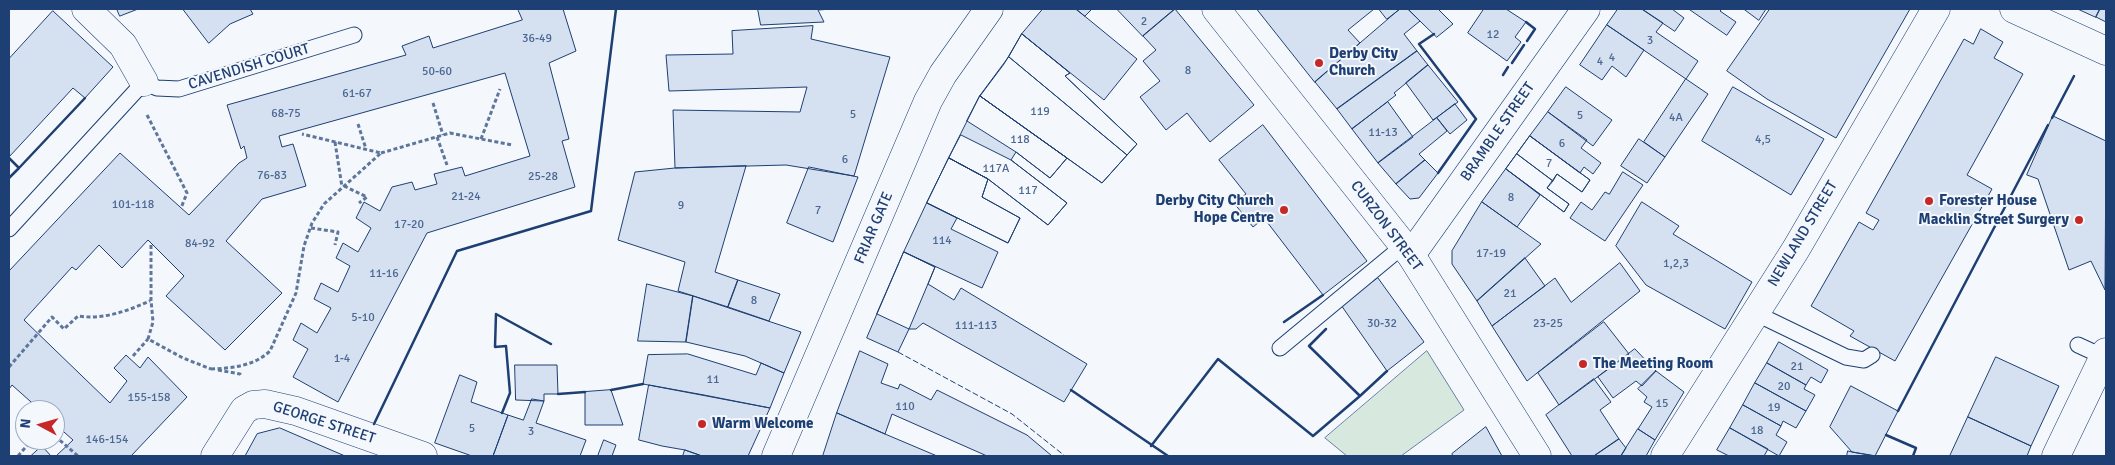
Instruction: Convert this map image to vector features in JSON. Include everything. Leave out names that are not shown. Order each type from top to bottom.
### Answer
[{"type":"street","points":[[86,9],[123,45],[140,86]]},
{"type":"street","name":"FRIAR GATE","points":[[776,456],[928,101],[942,74],[989,9]]},
{"type":"street","name":"CURZON STREET","points":[[1216,9],[1407,251],[1537,456]]},
{"type":"street","name":"BRAMBLE STREET","points":[[1407,251],[1586,9]]},
{"type":"street","name":"NEWLAND STREET","points":[[1665,456],[1796,249],[1936,9]]},
{"type":"street","points":[[2014,9],[2106,50]]},
{"type":"street","points":[[2056,456],[2105,354]]},
{"type":"street","points":[[215,456],[238,417],[244,410],[253,405]]},
{"type":"street","name":"GEORGE STREET","points":[[253,405],[280,406],[384,450],[423,456]]},
{"type":"lane","name":"CAVENDISH COURT","points":[[140,86],[179,89],[354,35]]},
{"type":"lane","points":[[9,229],[140,86]]},
{"type":"lane","points":[[1280,348],[1407,251]]},
{"type":"lane","points":[[1755,313],[1846,357],[1864,360],[1872,355]]},
{"type":"lane","points":[[2078,346],[2105,354]]},
{"type":"path","points":[[140,86],[187,194],[180,208]]},
{"type":"path","points":[[481,139],[500,89]]},
{"type":"path","points":[[433,103],[443,135]]},
{"type":"path","points":[[358,124],[367,149]]},
{"type":"path","points":[[302,134],[381,152],[450,133],[512,145]]},
{"type":"path","points":[[437,137],[447,165]]},
{"type":"path","points":[[335,142],[343,187]]},
{"type":"path","points":[[211,369],[242,366],[263,358],[270,351],[296,293],[304,246],[324,204],[381,152]]},
{"type":"path","points":[[343,187],[367,197],[359,203]]},
{"type":"path","points":[[311,228],[338,232],[335,245]]},
{"type":"path","points":[[133,356],[148,339],[153,322],[151,300],[152,245]]},
{"type":"path","points":[[9,367],[52,317],[64,329],[78,316],[92,318],[113,314],[132,309],[151,300]]},
{"type":"path","points":[[148,339],[182,358],[211,369],[240,374],[253,405]]},
{"type":"path","points":[[65,445],[78,456]]},
{"type":"shaded area","points":[[1427,351],[1464,410],[1401,456],[1347,456],[1325,438]]},
{"type":"building","points":[[117,9],[138,9],[120,16]]},
{"type":"building","points":[[183,9],[250,9],[253,14],[230,24],[209,43]]},
{"type":"building","points":[[518,9],[563,9],[576,51],[549,63],[569,139],[562,141],[575,187],[427,233],[338,402],[293,377],[308,349],[293,340],[301,323],[317,333],[331,308],[314,299],[321,283],[338,292],[350,266],[336,258],[343,243],[358,252],[371,228],[356,218],[364,202],[380,211],[392,187],[412,182],[415,190],[437,184],[434,174],[462,167],[465,176],[530,156],[505,73],[279,136],[282,147],[293,144],[306,186],[262,199],[226,241],[282,293],[225,350],[166,296],[184,276],[148,240],[122,268],[99,245],[76,270],[72,267],[24,320],[110,403],[127,381],[114,368],[126,355],[140,368],[148,357],[187,397],[131,456],[56,456],[65,450],[65,448],[73,440],[65,433],[65,400],[29,400],[12,385],[9,389],[9,271],[120,153],[189,215],[239,163],[247,158],[244,146],[241,149],[227,105],[406,55],[402,46],[429,36],[433,48],[522,20]]},
{"type":"building","points":[[758,9],[832,9],[818,10],[824,22],[761,25]]},
{"type":"building","points":[[1043,9],[1076,9],[1137,59],[1104,100],[1022,34]]},
{"type":"building","points":[[1076,9],[1092,9],[1085,16]]},
{"type":"building","points":[[1117,9],[1175,9],[1143,36]]},
{"type":"building","points":[[1175,9],[1254,105],[1210,142],[1187,113],[1166,130],[1140,97],[1160,81],[1143,61],[1156,50],[1143,36]]},
{"type":"building","name":"Derby City Church","points":[[1257,9],[1374,9],[1348,30],[1360,43],[1315,82]]},
{"type":"building","name":"Derby City Church","points":[[1379,9],[1400,9],[1387,19]]},
{"type":"building","points":[[1400,9],[1408,9],[1420,21],[1404,34],[1417,51],[1337,109],[1315,82]]},
{"type":"building","points":[[1408,9],[1438,9],[1453,24],[1437,37]]},
{"type":"building","points":[[1484,9],[1506,9],[1526,22],[1515,37],[1521,42],[1507,61],[1468,33]]},
{"type":"building","points":[[1618,9],[1642,9],[1663,23],[1656,32],[1698,61],[1686,79],[1607,25]]},
{"type":"building","points":[[1642,9],[1672,9],[1684,18],[1675,31]]},
{"type":"building","points":[[1689,9],[1722,9],[1720,11],[1736,22],[1727,35]]},
{"type":"building","points":[[1744,9],[1766,9],[1759,20]]},
{"type":"building","points":[[1770,9],[1910,9],[1836,138],[1767,99],[1727,71]]},
{"type":"building","points":[[2078,9],[2100,9],[2096,17]]},
{"type":"building","points":[[2100,9],[2106,9],[2106,22],[2096,17]]},
{"type":"building","points":[[53,11],[113,67],[85,98],[73,88],[9,157],[9,59]]},
{"type":"building","points":[[1607,25],[1644,50],[1626,77],[1612,66],[1602,80],[1580,65]]},
{"type":"building","points":[[813,26],[811,39],[890,57],[854,176],[786,165],[675,168],[673,110],[800,112],[807,87],[669,91],[666,55],[733,54],[732,31]]},
{"type":"building","name":"Forester House","points":[[1981,29],[2003,42],[1994,58],[2023,74],[1967,175],[1992,189],[1895,361],[1850,336],[1854,331],[1811,306],[1859,222],[1873,230],[1879,220],[1866,213],[1964,39],[1973,44]]},
{"type":"building","points":[[1022,34],[1070,73],[1065,76],[1137,144],[1102,183],[980,96],[1004,64]]},
{"type":"building","points":[[1022,34],[1070,73],[1065,76],[1137,144],[1127,155],[1009,57]]},
{"type":"building","points":[[1417,51],[1428,65],[1394,93],[1396,95],[1352,129],[1337,109]]},
{"type":"building","points":[[1009,57],[1127,155],[1102,183],[980,96]]},
{"type":"building","points":[[1428,65],[1458,102],[1433,120],[1406,83]]},
{"type":"building","points":[[1686,79],[1708,94],[1665,157],[1644,142]]},
{"type":"building","points":[[1566,87],[1612,120],[1593,146],[1548,112]]},
{"type":"building","points":[[1733,87],[1824,139],[1791,195],[1702,141]]},
{"type":"building","points":[[980,96],[1067,158],[1050,178],[1016,152],[967,121]]},
{"type":"building","points":[[980,96],[1067,158],[1050,178],[1016,152],[1011,160],[1067,203],[1048,225],[988,179],[949,158]]},
{"type":"building","points":[[1388,102],[1413,137],[1378,163],[1352,129]]},
{"type":"building","points":[[1455,104],[1467,120],[1450,134],[1437,118]]},
{"type":"building","points":[[1548,112],[1587,140],[1581,148],[1601,163],[1593,174],[1584,167],[1580,173],[1530,136]]},
{"type":"building","name":"Macklin Street Surgery","points":[[2053,116],[2106,141],[2105,290],[2091,261],[2069,270],[2038,179],[2027,175]]},
{"type":"building","points":[[1437,118],[1447,131],[1419,154],[1425,160],[1396,184],[1378,163]]},
{"type":"building","name":"Derby City Church Hope Centre","points":[[1263,125],[1367,261],[1323,295],[1264,218],[1253,227],[1234,203],[1246,194],[1219,160]]},
{"type":"building","points":[[961,135],[1011,160],[1067,203],[1048,225],[988,179],[949,158]]},
{"type":"building","points":[[1530,136],[1590,180],[1582,192],[1557,174],[1547,188],[1569,204],[1564,212],[1506,169]]},
{"type":"building","points":[[1530,136],[1590,180],[1582,192],[1557,174],[1553,181],[1517,154]]},
{"type":"building","points":[[1639,139],[1665,157],[1647,183],[1621,166]]},
{"type":"building","points":[[1517,154],[1553,181],[1547,188],[1569,204],[1564,212],[1506,169]]},
{"type":"building","points":[[949,158],[988,179],[982,197],[1020,218],[1008,243],[927,203]]},
{"type":"building","points":[[949,158],[988,179],[982,197],[1020,218],[1008,243],[927,203]]},
{"type":"building","points":[[1425,160],[1438,173],[1419,198],[1410,199],[1396,184]]},
{"type":"building","points":[[746,166],[715,272],[738,280],[728,307],[678,291],[685,262],[618,240],[635,172],[675,168]]},
{"type":"building","points":[[809,167],[858,177],[833,242],[787,223]]},
{"type":"building","points":[[1506,169],[1540,195],[1517,227],[1482,202]]},
{"type":"building","points":[[1623,172],[1643,185],[1605,241],[1570,218],[1581,202],[1592,210],[1605,192],[1609,194]]},
{"type":"building","points":[[1482,202],[1541,244],[1477,301],[1452,264],[1452,251]]},
{"type":"building","points":[[1642,202],[1679,226],[1673,234],[1752,282],[1725,329],[1646,285],[1616,246]]},
{"type":"building","points":[[927,203],[957,218],[951,229],[998,252],[982,288],[904,252]]},
{"type":"building","points":[[904,252],[935,267],[909,329],[877,314]]},
{"type":"building","points":[[904,252],[935,267],[928,284],[954,300],[961,288],[1087,364],[1064,402],[923,323],[916,329],[909,329],[898,352],[867,338]]},
{"type":"building","points":[[1525,258],[1545,286],[1492,326],[1477,301]]},
{"type":"building","points":[[1620,263],[1640,291],[1527,381],[1492,326],[1555,278],[1571,302]]},
{"type":"building","points":[[1378,278],[1424,342],[1387,371],[1341,305]]},
{"type":"building","points":[[738,280],[780,294],[769,321],[728,307]]},
{"type":"building","points":[[647,284],[693,296],[686,342],[638,341]]},
{"type":"building","points":[[693,296],[801,332],[784,373],[745,356],[686,342]]},
{"type":"building","name":"The Meeting Room","points":[[1604,322],[1629,354],[1559,405],[1538,373]]},
{"type":"building","points":[[1779,342],[1828,370],[1821,383],[1811,377],[1806,385],[1767,363]]},
{"type":"building","points":[[1635,349],[1656,371],[1642,386],[1636,381],[1613,398],[1598,377]]},
{"type":"building","points":[[860,351],[888,364],[881,383],[898,389],[900,384],[931,400],[937,390],[1027,435],[1052,456],[987,456],[892,414],[885,434],[837,413]]},
{"type":"building","points":[[688,354],[756,375],[761,363],[784,373],[770,408],[643,384],[648,355]]},
{"type":"building","points":[[1996,357],[2059,386],[2031,446],[1968,417]]},
{"type":"building","points":[[1767,363],[1806,385],[1804,389],[1815,395],[1806,411],[1755,383]]},
{"type":"building","points":[[515,365],[557,365],[558,394],[544,394],[544,401],[516,400]]},
{"type":"building","points":[[1656,371],[1684,392],[1655,440],[1638,429],[1652,407],[1644,402],[1647,397],[1638,389]]},
{"type":"building","points":[[460,375],[477,382],[471,402],[508,415],[493,456],[472,456],[435,443]]},
{"type":"building","points":[[1594,379],[1611,402],[1600,410],[1619,439],[1594,456],[1572,456],[1546,415]]},
{"type":"building","points":[[1755,383],[1806,411],[1796,428],[1783,421],[1781,426],[1743,405]]},
{"type":"building","name":"Warm Welcome","points":[[649,385],[770,408],[748,456],[702,456],[685,450],[639,440]]},
{"type":"building","points":[[1851,386],[1898,411],[1875,456],[1852,452],[1830,427]]},
{"type":"building","points":[[611,390],[623,425],[585,425],[585,392]]},
{"type":"building","points":[[532,399],[544,401],[536,423],[586,440],[580,456],[493,456],[508,415],[523,420]]},
{"type":"building","points":[[1743,405],[1781,426],[1776,435],[1787,442],[1779,456],[1730,428]]},
{"type":"building","points":[[837,413],[885,434],[937,456],[823,456]]},
{"type":"building","points":[[1968,417],[2031,446],[2027,456],[1950,456]]},
{"type":"building","points":[[1486,427],[1502,456],[1453,456],[1452,454]]},
{"type":"building","points":[[280,428],[345,456],[245,456],[257,434]]},
{"type":"building","points":[[1730,428],[1768,449],[1764,456],[1729,456],[1717,450]]},
{"type":"building","points":[[1638,429],[1655,440],[1646,456],[1621,456]]},
{"type":"building","points":[[1619,439],[1626,448],[1621,456],[1594,456]]},
{"type":"building","points":[[604,440],[616,445],[612,456],[598,456]]},
{"type":"building","points":[[38,450],[46,450],[51,456],[31,456]]},
{"type":"building","points":[[685,450],[702,456],[683,456]]},
{"type":"building","points":[[1848,451],[1852,452],[1876,456],[1847,456]]},
{"type":"fence","points":[[898,352],[1012,414],[1065,456]]},
{"type":"wall","points":[[374,424],[457,251],[591,211],[616,9]]},
{"type":"wall","points":[[1526,22],[1535,29],[1527,41]]},
{"type":"wall","points":[[1434,34],[1419,44],[1476,119],[1438,173]]},
{"type":"wall","points":[[1512,63],[1524,45]]},
{"type":"wall","points":[[1503,75],[1508,67]]},
{"type":"wall","points":[[2052,118],[2074,76]]},
{"type":"wall","points":[[9,158],[19,168],[85,98]]},
{"type":"wall","points":[[1898,411],[2048,125]]},
{"type":"wall","points":[[9,178],[19,168]]},
{"type":"wall","points":[[1284,322],[1323,295]]},
{"type":"wall","points":[[502,413],[510,393],[506,346],[495,347],[496,314],[551,344]]},
{"type":"wall","points":[[1326,329],[1309,346],[1360,396],[1387,371]]},
{"type":"wall","points":[[1151,446],[1218,359],[1313,436],[1360,396]]},
{"type":"wall","points":[[611,390],[643,384]]},
{"type":"wall","points":[[1071,390],[1168,456]]},
{"type":"wall","points":[[558,394],[585,392]]},
{"type":"wall","points":[[1886,435],[1916,448],[1913,456]]},
{"type":"place","name":"Derby City Church","points":[[1319,63]]},
{"type":"place","name":"Forester House","points":[[1929,201]]},
{"type":"place","name":"Derby City Church Hope Centre","points":[[1284,210]]},
{"type":"place","name":"Macklin Street Surgery","points":[[2079,220]]},
{"type":"place","name":"The Meeting Room","points":[[1583,364]]},
{"type":"place","name":"Warm Welcome","points":[[702,424]]}]
